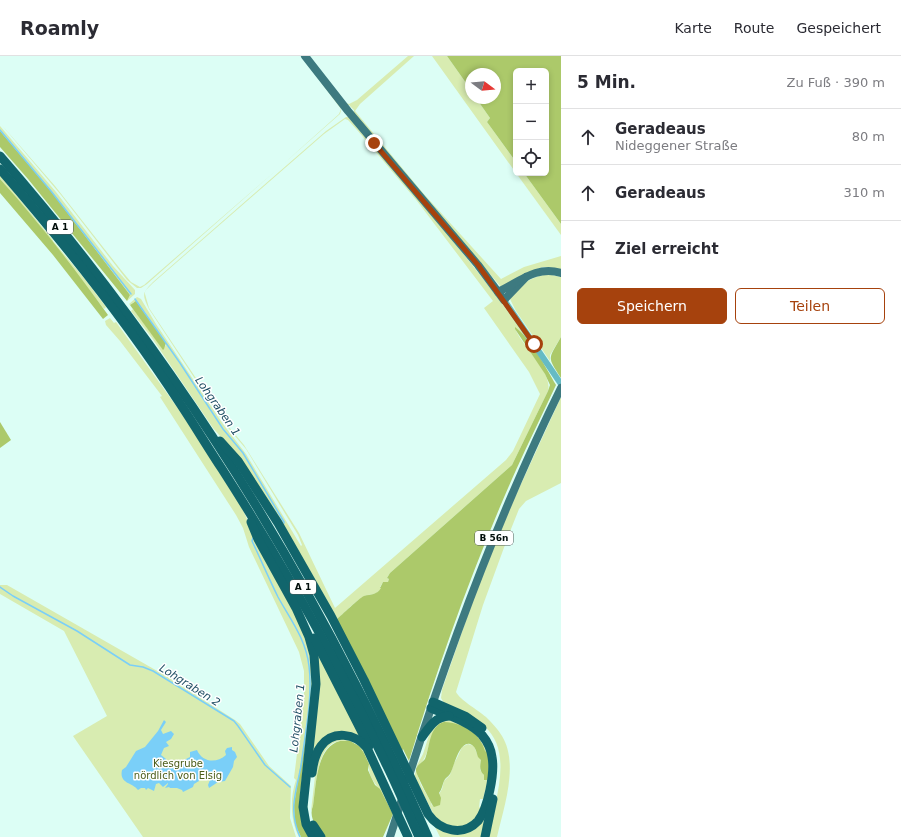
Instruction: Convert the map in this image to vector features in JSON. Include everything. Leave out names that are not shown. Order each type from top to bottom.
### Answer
[{"type":"highway","name":"A 1","points":[[0,156],[68,237],[123,316],[200,419],[273,534],[356,683],[394,761],[428,837]]},
{"type":"highway","name":"A 1","points":[[0,169],[113,302]]},
{"type":"highway","name":"A 1","points":[[123,316],[241,499],[286,572],[348,687],[386,764],[419,837]]},
{"type":"highway","points":[[200,419],[238,461],[278,523],[364,680],[428,814],[441,828],[449,831],[456,832],[470,829],[481,817],[485,808],[491,784],[493,762],[489,747],[481,734],[432,705]]},
{"type":"highway","points":[[241,499],[258,539],[310,632],[369,746],[408,837]]},
{"type":"highway","points":[[296,608],[311,643],[316,669],[303,807],[306,824],[313,837]]},
{"type":"highway","points":[[432,705],[465,716],[476,723],[489,735],[496,747],[498,771],[485,837]]},
{"type":"highway","points":[[422,737],[436,719],[449,716]]},
{"type":"highway","points":[[321,837],[311,821],[309,802],[314,761],[318,751],[326,741],[336,736],[344,735],[361,741],[367,748],[385,785]]},
{"type":"main road","points":[[306,56],[348,111],[478,265],[504,300],[526,277]]},
{"type":"main road","points":[[498,292],[520,279],[541,271],[561,273]]},
{"type":"main road","name":"B 56n","points":[[391,833],[432,705],[473,589],[516,486],[561,388]]},
{"type":"street","points":[[504,300],[561,384]]},
{"type":"green space","points":[[301,56],[303,56],[342,107],[340,114],[283,164],[339,114],[341,109]]},
{"type":"green space","points":[[408,56],[414,56],[360,104],[355,111],[423,193],[501,279],[524,267],[561,256],[561,269],[543,267],[501,287],[353,114],[354,110],[349,105],[346,105],[346,103],[349,104],[357,100]]},
{"type":"green space","points":[[432,56],[447,56],[465,82],[465,102]]},
{"type":"green space","points":[[447,56],[561,56],[561,224],[526,176],[549,176],[549,68],[513,68],[513,158],[487,122],[490,118],[480,104],[501,104],[501,68],[465,68],[465,82]]},
{"type":"green space","points":[[466,104],[480,104],[490,118],[487,122],[513,158],[513,169]]},
{"type":"green space","points":[[348,117],[426,208],[501,302],[547,367],[525,337],[515,328],[523,343],[536,359],[546,375],[548,383],[548,391],[512,465],[390,573],[387,578],[389,579],[388,583],[383,582],[380,587],[382,588],[379,591],[360,599],[336,620],[235,453],[213,428],[152,338],[131,311],[133,309],[163,349],[166,343],[145,312],[134,302],[130,305],[129,304],[137,297],[141,299],[223,424],[246,454],[301,546],[302,545],[298,535],[246,449],[224,423],[149,309],[144,297],[145,292],[149,308],[228,426],[244,445],[299,533],[335,608],[506,460],[513,451],[540,394],[529,372],[484,308],[493,301],[417,201],[358,131],[348,120],[345,119],[324,134],[146,290],[153,282],[326,131]]},
{"type":"green space","points":[[0,123],[55,186],[131,282],[140,287],[278,168],[147,284],[141,288],[137,288],[127,280],[61,195]]},
{"type":"green space","points":[[0,126],[56,192],[113,266],[135,290],[135,294],[127,301],[130,295],[51,191],[0,131]]},
{"type":"green space","points":[[0,131],[51,191],[130,295],[127,301],[28,179],[0,147]]},
{"type":"green space","points":[[0,175],[84,278],[106,307],[104,309],[36,221],[0,179]]},
{"type":"green space","points":[[518,176],[526,176],[561,224],[561,235]]},
{"type":"green space","points":[[0,179],[42,229],[95,297],[108,315],[103,319],[53,255],[0,193]]},
{"type":"green space","points":[[547,274],[561,277],[561,337],[550,355],[550,361],[516,311],[510,299],[526,282]]},
{"type":"green space","points":[[136,301],[166,343],[163,350],[130,305]]},
{"type":"green space","points":[[110,318],[114,323],[116,322],[184,417],[242,508],[256,539],[305,634],[314,673],[295,824],[301,837],[299,837],[296,830],[292,808],[296,780],[294,778],[304,697],[304,671],[299,652],[249,547],[243,528],[236,515],[160,397],[162,396],[106,325],[105,321]]},
{"type":"green space","points":[[515,327],[532,346],[556,385],[516,470],[486,541],[432,687],[409,761],[403,749],[402,752],[336,620],[362,597],[378,592],[383,582],[388,582],[389,579],[387,578],[390,573],[512,465],[550,385],[545,374]]},
{"type":"green space","points":[[561,337],[561,378],[553,366],[551,358]]},
{"type":"green space","points":[[561,397],[561,483],[526,501],[519,509],[483,605],[456,692],[461,698],[493,724],[499,731],[507,747],[510,772],[506,799],[497,837],[487,837],[500,779],[499,750],[493,737],[484,726],[444,703],[441,698],[442,690],[475,594],[510,508]]},
{"type":"green space","points":[[0,422],[11,440],[0,448]]},
{"type":"green space","name":"Kiesgrube nördlich von Elsig","points":[[0,585],[7,585],[166,676],[240,724],[269,766],[291,786],[290,818],[296,837],[143,837],[73,736],[107,716],[64,631],[0,594]]},
{"type":"green space","points":[[315,646],[363,740],[350,735],[337,734],[324,739],[315,750],[311,766],[308,810],[310,824],[318,837],[316,837],[309,826],[305,806],[318,680]]},
{"type":"green space","points":[[447,718],[464,725],[487,748],[490,771],[483,799],[480,799],[479,808],[482,804],[480,815],[461,829],[437,821],[414,776],[416,771],[421,785],[432,806],[442,789],[444,781],[450,775],[462,747],[468,744],[474,746],[481,760],[480,770],[484,775],[485,781],[484,749],[437,725],[424,759],[421,764],[416,767],[423,754],[432,726]]},
{"type":"green space","points":[[308,720],[299,806],[308,837],[301,837],[295,824],[294,805]]},
{"type":"green space","points":[[444,722],[458,724],[470,730],[479,739],[485,751],[488,753],[488,778],[487,780],[484,780],[484,775],[480,768],[481,760],[478,757],[475,748],[470,744],[466,744],[457,755],[450,774],[444,781],[439,793],[441,798],[440,805],[434,807],[421,783],[416,769],[425,759],[435,728]]},
{"type":"green space","points":[[337,738],[347,738],[356,742],[370,757],[387,796],[386,800],[371,777],[368,760],[361,748],[353,742],[342,741],[333,743],[322,757],[311,811],[317,759],[324,746]]},
{"type":"green space","points":[[340,741],[350,741],[359,746],[369,764],[368,770],[375,785],[380,789],[393,814],[383,837],[324,837],[312,818],[317,778],[322,759],[326,751],[332,745]]},
{"type":"green space","points":[[493,746],[482,837],[440,837],[435,827],[441,830],[480,822]]},
{"type":"water","points":[[164,720],[166,722],[161,730],[163,734],[171,731],[174,734],[171,739],[166,742],[169,746],[164,748],[161,755],[169,764],[173,763],[174,761],[179,762],[180,760],[190,757],[190,752],[197,750],[202,757],[206,759],[214,761],[218,760],[226,755],[225,751],[227,748],[232,747],[232,750],[235,752],[237,757],[225,781],[218,782],[209,788],[208,785],[210,780],[202,779],[200,777],[199,781],[194,784],[193,787],[183,792],[177,788],[165,788],[168,783],[163,787],[159,783],[156,784],[154,791],[148,788],[146,790],[145,788],[141,788],[138,790],[122,778],[122,770],[126,767],[136,751],[145,747],[158,731]]},
{"type":"waterway","name":"Lohgraben 1","points":[[0,130],[51,191],[131,294]]},
{"type":"waterway","name":"Lohgraben 1","points":[[135,299],[180,363],[223,429],[243,453],[284,523]]},
{"type":"waterway","name":"Lohgraben 1","points":[[253,538],[252,541],[278,597],[305,647],[309,666],[310,690],[308,716],[294,802],[294,818],[300,837]]},
{"type":"waterway","name":"Lohgraben 2","points":[[0,587],[13,596],[77,631],[130,665],[143,667],[153,671],[234,721],[265,765],[290,787]]},
{"type":"route","points":[[374,143],[478,265],[521,323],[534,344]]}]
